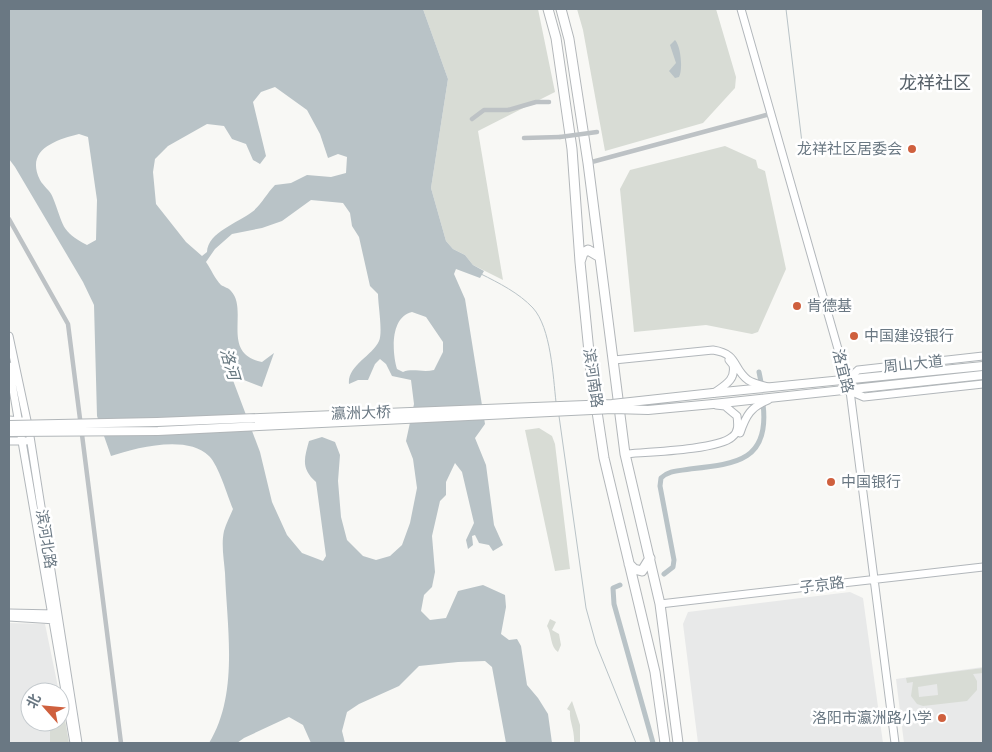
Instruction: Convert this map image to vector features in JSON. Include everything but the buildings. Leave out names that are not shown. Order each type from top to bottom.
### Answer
[{"type":"highway","name":"滨河南路","points":[[548,9],[556,38],[572,149],[580,262],[591,372],[604,458],[655,672],[665,743]]},
{"type":"highway","name":"滨河南路","points":[[561,9],[569,38],[588,164],[625,454],[660,604],[678,743]]},
{"type":"highway","points":[[580,262],[583,253],[588,250],[600,257]]},
{"type":"highway","points":[[629,564],[634,569],[642,571],[650,558]]},
{"type":"main road","name":"洛宜路","points":[[739,9],[846,380],[870,579],[893,743]]},
{"type":"main road","name":"滨河北路","points":[[9,336],[31,441],[74,743]]},
{"type":"main road","points":[[614,360],[713,350],[730,355],[749,380],[770,388]]},
{"type":"main road","points":[[700,352],[724,356],[733,365],[734,371],[729,382],[713,393]]},
{"type":"main road","name":"周山大道","points":[[846,380],[858,370],[983,356]]},
{"type":"main road","name":"滨河北路","points":[[9,366],[78,743]]},
{"type":"main road","name":"周山大道","points":[[713,393],[983,366]]},
{"type":"main road","name":"周山大道","points":[[713,404],[983,375]]},
{"type":"main road","name":"周山大道","points":[[848,391],[864,396],[983,384]]},
{"type":"main road","name":"瀛洲大桥","points":[[9,425],[129,423],[612,404],[713,393]]},
{"type":"main road","points":[[625,454],[722,446],[733,441],[740,433],[749,411],[755,405],[772,398]]},
{"type":"main road","points":[[700,447],[724,442],[732,437],[737,430],[737,416],[732,411],[713,404]]},
{"type":"main road","name":"瀛洲大桥","points":[[9,432],[158,431],[648,410],[713,404]]},
{"type":"main road","points":[[9,420],[27,421]]},
{"type":"main road","points":[[9,440],[31,441]]},
{"type":"main road","name":"子京路","points":[[660,604],[983,567]]},
{"type":"main road","points":[[9,612],[55,617]]},
{"type":"main road","points":[[9,617],[55,617]]},
{"type":"street","points":[[472,119],[484,110],[508,110],[536,102],[549,102]]},
{"type":"street","points":[[588,164],[769,115]]},
{"type":"street","points":[[524,138],[560,137],[597,132]]},
{"type":"street","points":[[9,219],[68,324],[120,743]]},
{"type":"shaded area","points":[[423,9],[538,9],[555,92],[478,131],[503,280],[473,265],[465,255],[453,249],[446,241],[431,188],[448,79]]},
{"type":"shaded area","points":[[577,9],[716,9],[736,77],[735,88],[703,123],[605,151],[583,30]]},
{"type":"shaded area","points":[[725,146],[756,160],[758,168],[765,171],[786,269],[758,332],[752,334],[706,325],[634,332],[620,189],[630,170]]},
{"type":"shaded area","points":[[539,428],[552,436],[555,444],[570,569],[555,571],[525,430]]},
{"type":"shaded area","points":[[850,592],[863,598],[883,743],[698,743],[683,624],[688,612]]},
{"type":"shaded area","points":[[550,619],[556,622],[552,630],[559,634],[561,645],[558,652],[552,644],[547,626]]},
{"type":"shaded area","points":[[9,623],[45,624],[57,682],[20,682],[20,732],[67,732],[69,743],[9,743]]},
{"type":"shaded area","name":"洛阳市瀛洲路小学","points":[[983,667],[983,743],[904,743],[896,679]]},
{"type":"shaded area","points":[[983,668],[983,673],[973,674],[977,681],[977,690],[967,701],[923,706],[917,704],[911,696],[913,682],[907,683],[906,678]],"holes":[[[937,684],[938,695],[919,697],[918,687]]]},
{"type":"shaded area","points":[[572,701],[580,725],[580,743],[574,743],[570,711],[567,709]]},
{"type":"shaded area","points":[[50,732],[67,732],[69,743],[50,743]]},
{"type":"water","name":"洛河","points":[[9,9],[423,9],[448,79],[431,188],[446,241],[453,249],[465,255],[473,265],[484,271],[480,278],[456,269],[454,274],[465,299],[485,424],[475,438],[486,465],[494,525],[503,545],[493,551],[489,545],[479,543],[475,535],[472,536],[473,545],[468,549],[466,540],[474,523],[462,472],[455,463],[446,482],[446,495],[440,501],[432,536],[435,572],[432,587],[424,595],[421,611],[430,620],[446,618],[458,591],[483,585],[505,595],[506,607],[501,634],[509,640],[517,639],[521,646],[527,685],[548,714],[552,743],[506,743],[492,667],[485,661],[419,666],[399,686],[359,704],[347,712],[342,731],[345,743],[311,743],[303,725],[289,717],[237,743],[209,743],[218,724],[228,682],[229,638],[223,536],[233,509],[213,461],[199,449],[175,444],[161,445],[111,456],[97,416],[94,305],[83,282],[9,159]],"holes":[[[275,87],[307,110],[320,134],[328,158],[338,154],[347,157],[346,173],[331,177],[307,175],[291,183],[275,185],[252,212],[218,233],[212,239],[207,252],[202,256],[186,242],[156,204],[153,172],[155,159],[168,146],[207,124],[224,126],[232,139],[246,144],[253,160],[260,164],[266,156],[253,102],[261,92]],[[79,134],[88,137],[97,200],[96,240],[87,245],[67,231],[61,221],[52,195],[40,180],[36,170],[36,161],[39,154],[52,143]],[[311,200],[343,203],[350,213],[352,226],[359,237],[370,286],[378,294],[380,325],[379,341],[356,366],[349,378],[349,384],[358,380],[368,380],[375,364],[380,359],[386,364],[392,376],[411,380],[414,404],[406,441],[413,459],[417,488],[410,523],[402,545],[390,556],[376,560],[363,556],[347,540],[341,517],[338,481],[340,455],[335,442],[322,437],[309,441],[305,463],[308,473],[316,482],[326,556],[323,561],[302,553],[287,535],[272,502],[260,452],[231,375],[262,387],[274,353],[262,362],[249,357],[242,350],[238,341],[238,309],[236,299],[230,290],[219,283],[206,262],[215,249],[232,234],[262,228],[282,221]],[[412,312],[426,317],[443,342],[443,352],[434,370],[403,372],[397,369],[394,354],[394,336],[396,328],[405,315]]]},
{"type":"water","points":[[675,40],[679,47],[681,64],[679,77],[675,78],[669,71],[676,63],[670,45]]},
{"type":"waterway","points":[[786,9],[803,151]]},
{"type":"waterway","points":[[481,274],[522,298],[533,308],[539,317],[544,327],[550,353],[556,402]]},
{"type":"waterway","points":[[759,372],[761,382]]},
{"type":"waterway","points":[[664,574],[673,567],[674,560],[660,486],[661,478],[671,472],[722,465],[746,456],[755,448],[761,438],[764,423],[763,404]]},
{"type":"waterway","points":[[559,416],[586,608],[596,644],[636,743]]},
{"type":"waterway","points":[[620,585],[613,588],[614,604],[653,743]]},
{"type":"place","name":"龙祥社区居委会","points":[[912,149]]},
{"type":"place","name":"肯德基","points":[[797,306]]},
{"type":"place","name":"中国建设银行","points":[[854,336]]},
{"type":"place","name":"中国银行","points":[[831,482]]},
{"type":"place","name":"洛阳市瀛洲路小学","points":[[942,718]]},
{"type":"district","name":"龙祥社区","points":[[935,82]]}]
